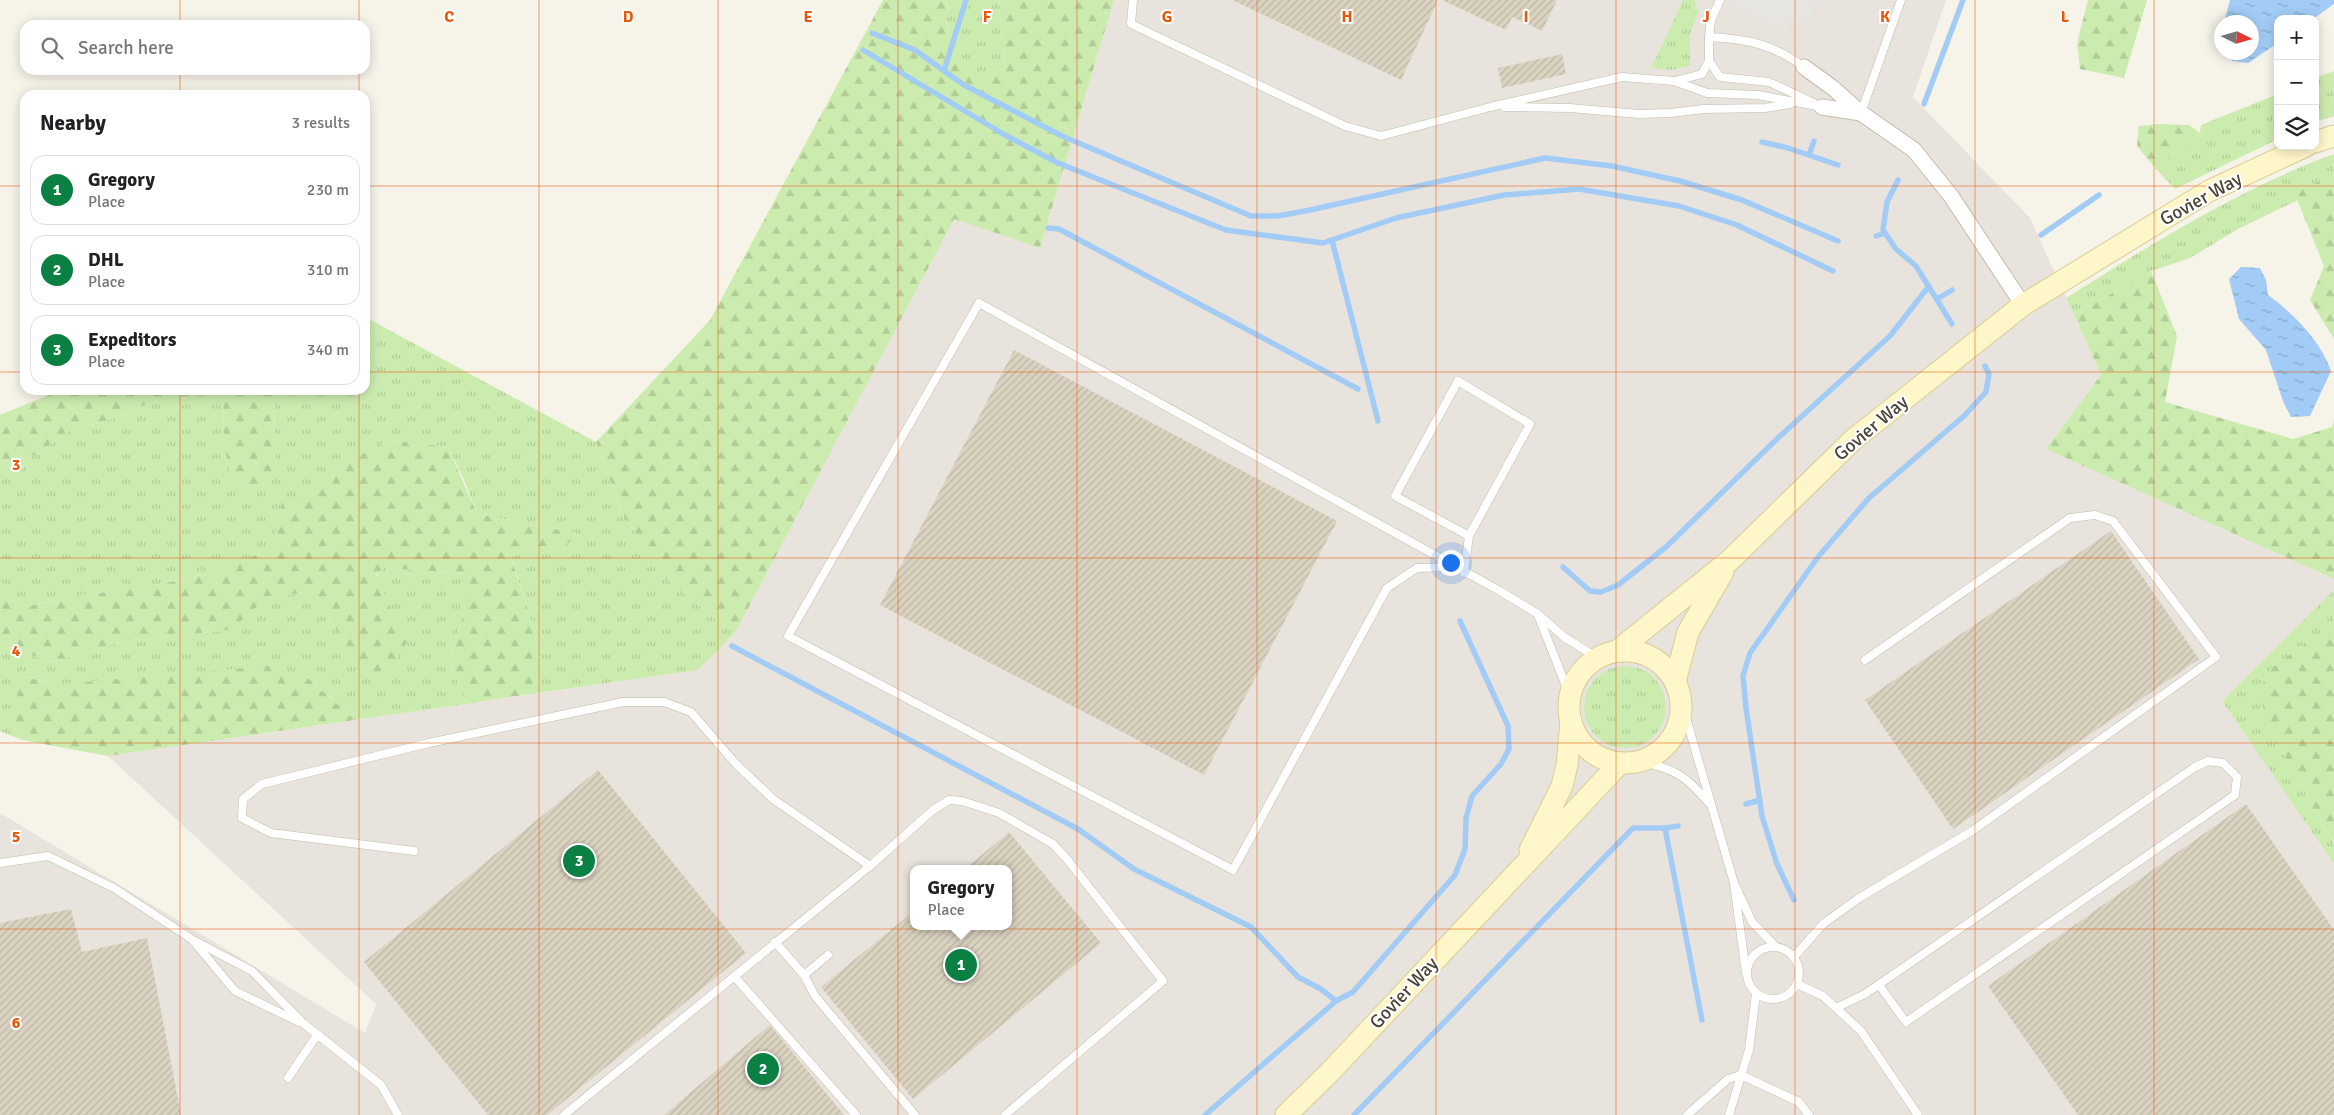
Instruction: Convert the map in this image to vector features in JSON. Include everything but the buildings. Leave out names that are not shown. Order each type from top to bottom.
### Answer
[{"type":"street","points":[[1804,67],[1833,88],[1861,113],[1914,150],[1951,196],[2023,305]]},
{"type":"street","points":[[1822,106],[1861,113]]},
{"type":"street","points":[[2319,141],[2334,136]]},
{"type":"street","name":"Govier Way","points":[[1608,654],[1729,562],[1854,439],[2023,305],[2209,191],[2297,150]]},
{"type":"street","name":"Govier Way","points":[[1677,690],[1688,632],[1729,562]]},
{"type":"street","points":[[1635,652],[1651,657],[1665,668],[1677,690],[1680,714],[1675,730],[1666,744],[1653,755],[1629,762],[1604,758],[1589,750],[1578,737],[1571,721],[1570,696],[1575,680],[1585,667],[1608,654],[1635,652]]},
{"type":"street","name":"Govier Way","points":[[1520,870],[1562,786],[1567,764],[1571,721]]},
{"type":"street","name":"Govier Way","points":[[1286,1115],[1330,1072],[1520,870],[1629,762]]},
{"type":"lane","points":[[1133,0],[1131,24],[1345,126],[1381,136],[1490,107],[1622,77],[1674,82],[1706,93],[1758,95],[1794,103],[1822,106]]},
{"type":"lane","points":[[1674,82],[1702,74],[1709,61],[1711,20],[1720,0]]},
{"type":"lane","points":[[1861,113],[1901,0]]},
{"type":"lane","points":[[1709,37],[1738,38],[1766,45],[1804,67]]},
{"type":"lane","points":[[1709,61],[1720,77],[1769,82],[1822,106]]},
{"type":"lane","points":[[1490,107],[1570,108],[1639,114],[1704,109],[1764,108],[1794,103]]},
{"type":"lane","points":[[1454,567],[1417,568],[1386,588],[1233,870],[788,636],[979,303],[1396,532],[1464,573],[1538,614],[1564,637],[1608,654]]},
{"type":"lane","points":[[1464,573],[1469,536],[1530,424],[1458,381],[1395,496],[1469,536]]},
{"type":"lane","points":[[1794,957],[1823,924],[1859,898],[1972,831],[2216,657],[2113,521],[2095,515],[2070,518],[1865,660]]},
{"type":"lane","points":[[1538,614],[1570,696]]},
{"type":"lane","points":[[1677,690],[1734,883],[1746,973],[1748,982],[1756,994],[1766,999],[1778,999],[1792,990],[1797,984],[1798,965],[1794,957],[1784,949],[1767,947],[1755,953],[1747,966],[1746,973]]},
{"type":"lane","points":[[414,851],[270,833],[242,818],[243,799],[262,784],[429,743],[623,702],[664,702],[691,712],[736,764],[773,799],[870,866]]},
{"type":"lane","points":[[1836,1008],[1879,985],[2195,767],[2208,761],[2223,762],[2236,777],[2235,795],[1906,1022],[1879,985]]},
{"type":"lane","points":[[1629,762],[1663,766],[1691,782],[1712,806]]},
{"type":"lane","points":[[564,1115],[870,866],[933,810],[949,800],[962,801],[999,813],[1053,844],[1163,981],[1005,1115]]},
{"type":"lane","points":[[0,863],[48,856],[114,888],[193,940],[252,971],[303,1024]]},
{"type":"lane","points":[[1734,883],[1752,922],[1776,947]]},
{"type":"lane","points":[[193,940],[235,992],[303,1024],[381,1085],[396,1114]]},
{"type":"lane","points":[[775,942],[804,975],[815,996],[916,1115]]},
{"type":"lane","points":[[804,975],[828,955]]},
{"type":"lane","points":[[734,976],[856,1115]]},
{"type":"lane","points":[[1797,984],[1824,996],[1861,1031],[1918,1115]]},
{"type":"lane","points":[[1728,1115],[1749,1050],[1756,994]]},
{"type":"lane","points":[[288,1078],[317,1034]]},
{"type":"lane","points":[[1687,1115],[1728,1079],[1741,1075],[1799,1102],[1808,1115]]},
{"type":"shaded area","points":[[1114,0],[1946,0],[1913,97],[2030,218],[2101,375],[2047,449],[2334,579],[2334,590],[2222,701],[2334,864],[2334,1115],[0,1115],[0,813],[365,1033],[376,1004],[108,756],[698,670],[735,633],[954,218],[1040,248]]},
{"type":"shaded area","points":[[1723,0],[1816,0],[1805,23],[1791,16],[1785,30]]},
{"type":"green space","points":[[883,0],[948,0],[946,28],[964,61],[980,76],[1005,73],[1004,42],[998,0],[1114,0],[1040,248],[954,219],[735,633],[711,616],[664,576],[623,515],[596,442],[710,320]]},
{"type":"green space","points":[[948,0],[998,0],[1004,42],[1005,73],[980,76],[964,61],[946,28]]},
{"type":"green space","points":[[1683,0],[1697,2],[1695,8],[1699,11],[1690,35],[1690,66],[1672,70],[1651,68]]},
{"type":"green space","points":[[2088,0],[2147,0],[2124,78],[2080,69],[2077,43]]},
{"type":"green space","points":[[2334,71],[2334,116],[2319,121],[2319,105],[2319,77]]},
{"type":"green space","points":[[2274,96],[2274,141],[2175,189],[2155,168],[2200,133],[2201,125]]},
{"type":"green space","points":[[2158,124],[2189,125],[2200,133],[2155,168],[2137,146],[2139,126]]},
{"type":"green space","points":[[2334,154],[2334,175],[2295,192],[2298,200],[2238,229],[2190,258],[2151,271],[2074,315],[2066,298],[2130,258],[2230,201],[2299,168]]},
{"type":"green space","points":[[2334,175],[2334,339],[2310,300],[2324,266],[2294,192]]},
{"type":"green space","points":[[2151,271],[2177,336],[2165,402],[2293,439],[2332,427],[2334,420],[2334,579],[2046,449],[2101,375],[2074,315]]},
{"type":"green space","points":[[370,320],[596,442],[623,515],[664,576],[711,616],[735,633],[698,670],[531,694],[540,667],[534,629],[511,556],[543,546],[564,550],[576,533],[477,514],[464,480],[448,447],[390,440],[344,463],[311,496],[283,496],[274,548],[212,573],[146,587],[75,596],[28,606],[4,599],[0,586],[0,463],[35,455],[69,431],[112,419],[152,402],[195,395],[223,395],[224,437],[276,473],[274,406],[280,395],[370,395]]},
{"type":"green space","points":[[49,395],[195,395],[152,402],[112,419],[69,431],[35,455],[0,463],[0,415]]},
{"type":"green space","points":[[223,395],[280,395],[274,406],[276,473],[261,490],[250,489],[229,472],[224,437]]},
{"type":"green space","points":[[390,440],[448,447],[477,514],[576,533],[564,550],[543,546],[511,557],[534,629],[540,667],[531,694],[466,704],[449,660],[464,612],[464,574],[384,568],[376,576],[407,642],[388,672],[368,678],[328,616],[300,593],[268,597],[230,630],[124,641],[52,662],[9,647],[0,641],[0,586],[4,599],[28,606],[75,596],[146,587],[212,573],[273,548],[283,496],[311,496],[344,463]]},
{"type":"green space","points":[[384,568],[464,574],[464,612],[449,660],[466,704],[355,720],[309,679],[60,684],[25,677],[9,719],[22,740],[0,731],[0,641],[9,647],[52,662],[124,641],[229,630],[268,597],[300,593],[328,616],[369,678],[407,642],[376,577]]},
{"type":"green space","points":[[2334,590],[2334,624],[2271,668],[2268,727],[2334,844],[2334,864],[2222,701]]},
{"type":"green space","points":[[2334,624],[2334,844],[2268,727],[2259,691],[2271,668]]},
{"type":"green space","points":[[269,666],[309,679],[355,720],[108,756],[22,740],[9,719],[24,677],[60,684]]},
{"type":"green space","points":[[1617,666],[1633,666],[1648,673],[1659,684],[1666,699],[1663,723],[1654,736],[1633,748],[1617,748],[1602,741],[1591,730],[1584,715],[1584,699],[1591,684],[1602,673]]},
{"type":"water","points":[[2230,0],[2334,0],[2334,4],[2319,15],[2274,15],[2274,46],[2259,56],[2259,15],[2226,15]]},
{"type":"water","points":[[2231,60],[2252,60],[2248,63]]},
{"type":"water","points":[[2241,267],[2260,268],[2266,280],[2268,295],[2305,328],[2326,360],[2331,371],[2310,416],[2291,417],[2283,401],[2266,350],[2239,319],[2229,279]]},
{"type":"waterway","points":[[944,71],[966,0]]},
{"type":"waterway","points":[[1924,104],[1963,0]]},
{"type":"waterway","points":[[872,33],[915,50],[964,85],[1062,136],[1251,216],[1278,216],[1310,210],[1545,158],[1612,166],[1680,181],[1742,200],[1838,241]]},
{"type":"waterway","points":[[863,50],[1005,135],[1058,163],[1226,230],[1323,243],[1396,218],[1504,195],[1579,189],[1679,206],[1737,225],[1833,271]]},
{"type":"waterway","points":[[1809,155],[1814,141]]},
{"type":"waterway","points":[[1762,142],[1788,148],[1838,165]]},
{"type":"waterway","points":[[1898,180],[1887,202],[1883,230],[1896,249],[1916,266],[1952,324]]},
{"type":"waterway","points":[[2041,235],[2099,195]]},
{"type":"waterway","points":[[1048,228],[1059,229],[1358,389]]},
{"type":"waterway","points":[[1876,236],[1885,233]]},
{"type":"waterway","points":[[1332,240],[1378,421]]},
{"type":"waterway","points":[[1563,567],[1590,591],[1601,592],[1618,585],[1666,547],[1779,437],[1890,336],[1929,286]]},
{"type":"waterway","points":[[1937,299],[1952,290]]},
{"type":"waterway","points":[[1794,900],[1777,864],[1762,816],[1743,676],[1750,653],[1818,557],[1869,498],[1965,415],[1986,392],[1989,374],[1985,366]]},
{"type":"waterway","points":[[1205,1115],[1336,1001],[1353,992],[1455,875],[1465,849],[1466,818],[1472,796],[1501,764],[1509,749],[1508,726],[1460,621]]},
{"type":"waterway","points":[[732,646],[1078,829],[1134,869],[1251,927],[1298,977],[1321,989],[1336,1001]]},
{"type":"waterway","points":[[1746,804],[1760,800]]},
{"type":"waterway","points":[[1354,1115],[1633,828],[1678,826]]},
{"type":"waterway","points":[[1665,828],[1702,1020]]},
{"type":"place","name":"Expeditors","points":[[579,861]]},
{"type":"place","name":"Gregory","points":[[961,965]]},
{"type":"place","name":"DHL","points":[[763,1069]]}]
